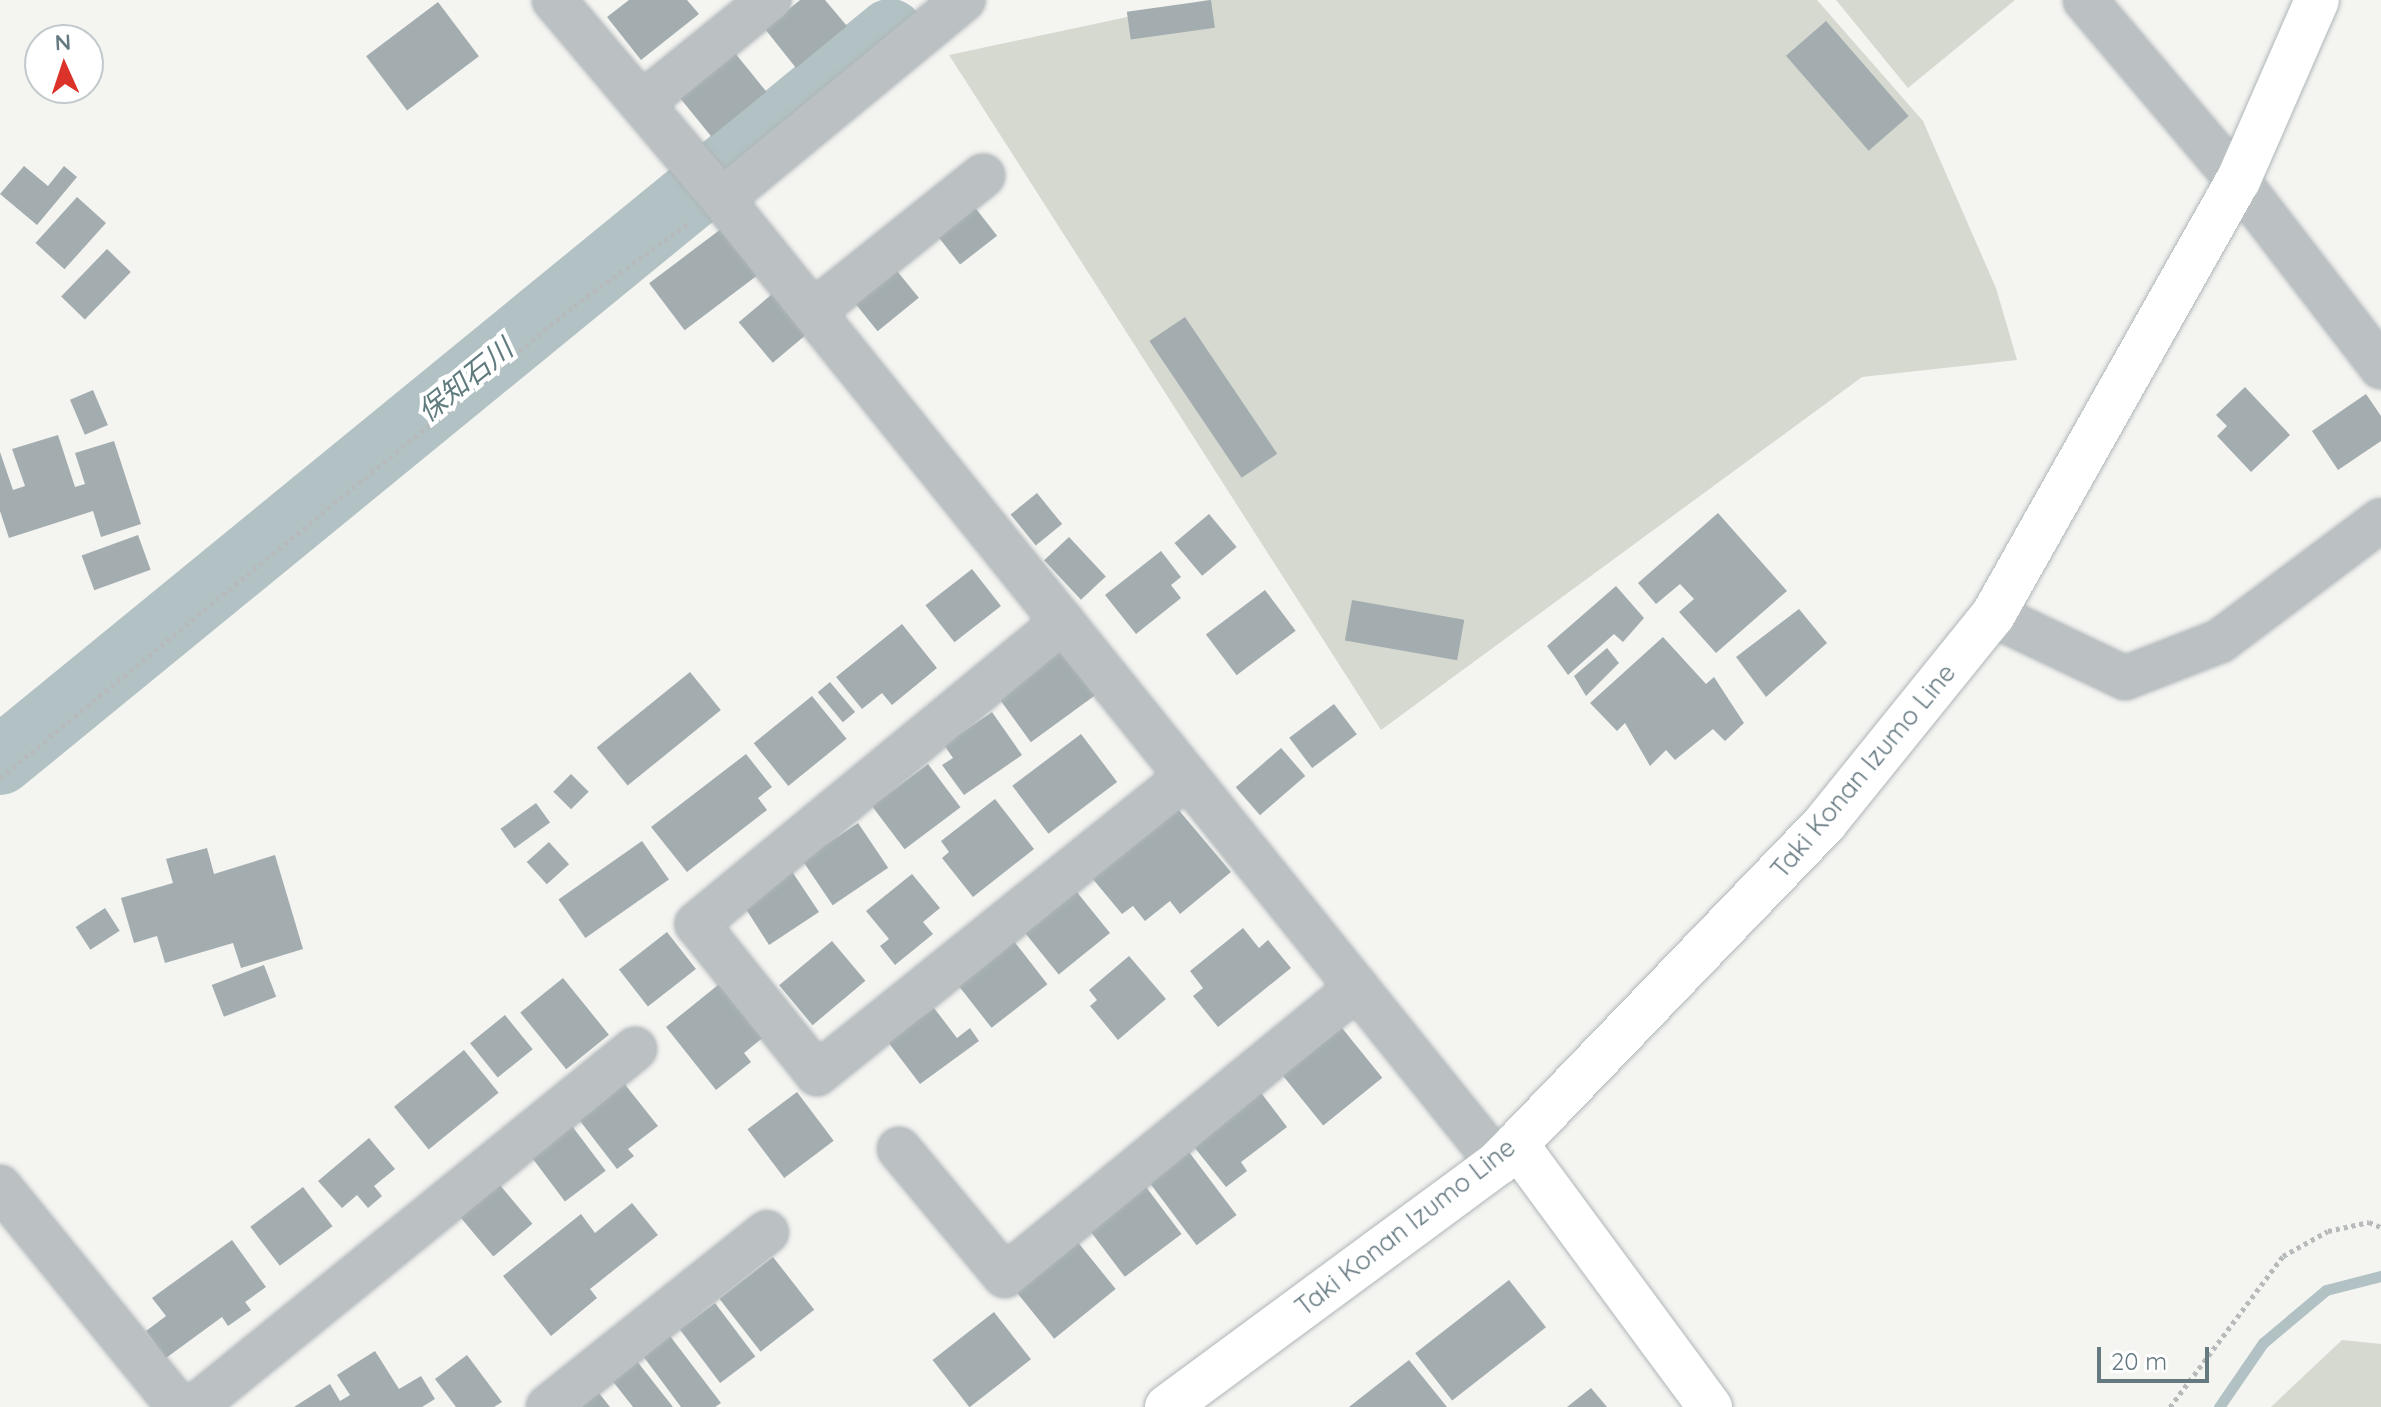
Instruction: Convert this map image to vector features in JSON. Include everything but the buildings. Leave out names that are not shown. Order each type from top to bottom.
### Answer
[{"type":"main road","name":"Taki Konan Izumo Line","points":[[1167,1407],[1507,1153],[1825,823],[1993,615],[2238,181],[2317,0]]},
{"type":"main road","points":[[1507,1153],[1710,1407]]},
{"type":"street","points":[[642,103],[769,0]]},
{"type":"street","points":[[722,199],[963,0]]},
{"type":"street","points":[[2085,0],[2238,181],[2381,367]]},
{"type":"street","points":[[570,6],[642,103],[1357,988],[1507,1153]]},
{"type":"street","points":[[813,312],[983,176]]},
{"type":"street","points":[[1993,615],[2125,678],[2220,641],[2381,520]]},
{"type":"street","points":[[1063,622],[697,924],[817,1074],[1187,776]]},
{"type":"street","points":[[899,1149],[1005,1276],[1357,988]]},
{"type":"street","points":[[194,1407],[635,1049]]},
{"type":"street","points":[[0,1187],[179,1407]]},
{"type":"street","points":[[548,1407],[767,1232]]},
{"type":"path","points":[[0,778],[574,306],[722,199]]},
{"type":"path","points":[[2170,1407],[2283,1256],[2328,1231],[2369,1222],[2381,1227]]},
{"type":"shaded area","points":[[1207,0],[1817,0],[1923,121],[1996,288],[2017,360],[1862,377],[1381,730],[949,55]]},
{"type":"shaded area","points":[[1836,0],[2015,0],[1908,88]]},
{"type":"shaded area","points":[[2342,1340],[2381,1344],[2381,1407],[2271,1407]]},
{"type":"waterway","name":"保知石川","points":[[0,761],[890,33]]},
{"type":"waterway","points":[[2219,1407],[2263,1343],[2326,1290],[2381,1276]]}]
